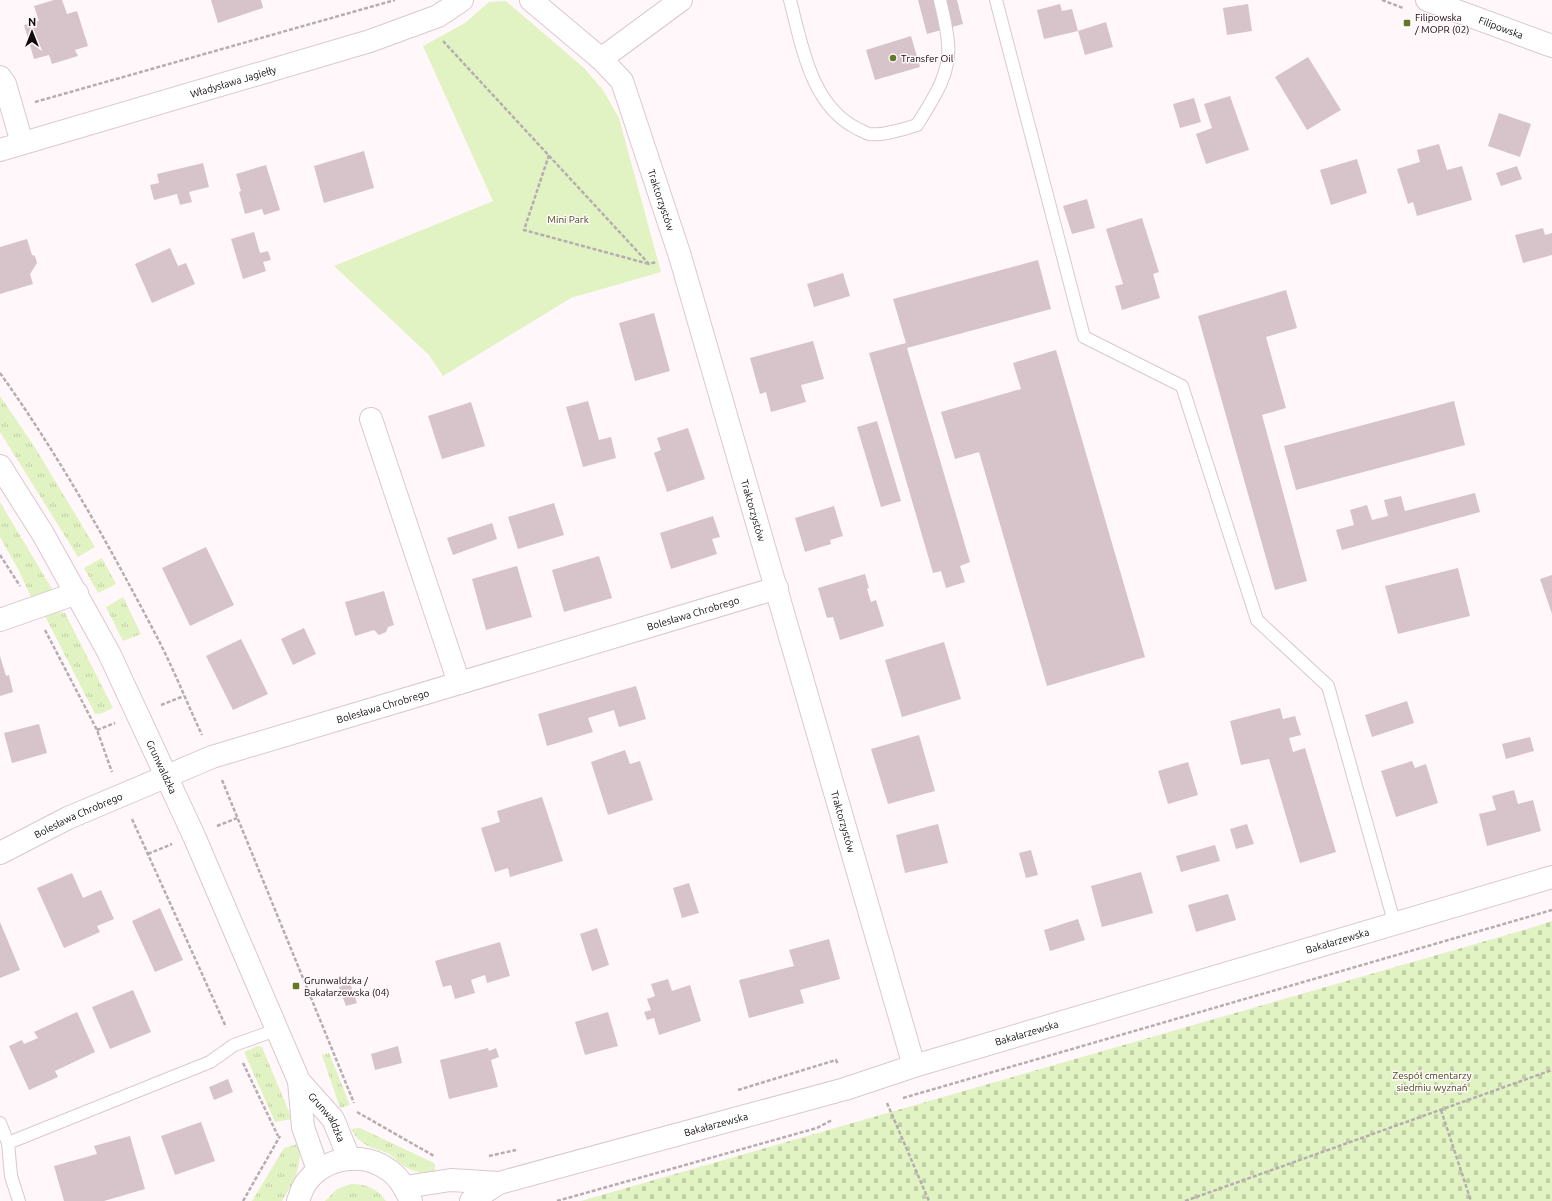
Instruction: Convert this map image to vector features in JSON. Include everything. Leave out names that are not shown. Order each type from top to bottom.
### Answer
[{"type":"street","name":"Władysława Jagiełły","points":[[0,150],[370,41],[438,16],[462,0]]},
{"type":"street","name":"Traktorzystów","points":[[531,0],[601,59],[622,80],[680,256],[914,1066]]},
{"type":"street","points":[[601,59],[681,0]]},
{"type":"street","name":"Filipowska","points":[[1427,0],[1552,46]]},
{"type":"street","points":[[0,76],[5,84],[22,143]]},
{"type":"street","points":[[371,419],[459,683]]},
{"type":"street","name":"Grunwaldzka","points":[[0,466],[77,594],[115,667],[206,865],[299,1081],[333,1119],[349,1158]]},
{"type":"street","name":"Bolesława Chrobrego","points":[[0,853],[68,818],[212,757],[777,588]]},
{"type":"street","points":[[0,620],[77,594]]},
{"type":"street","name":"Bakałarzewska","points":[[472,1201],[499,1183],[845,1089],[914,1066],[1395,925],[1552,877]]},
{"type":"street","name":"Grunwaldzka","points":[[299,1081],[303,1127],[318,1170]]},
{"type":"street","points":[[298,1201],[305,1184],[318,1170],[333,1162],[349,1158],[370,1161],[390,1170],[408,1194]]},
{"type":"street","name":"Bakałarzewska","points":[[408,1194],[452,1180],[499,1183]]},
{"type":"lane","points":[[790,0],[809,71],[828,104],[844,122],[869,134],[895,132],[917,125],[939,89],[947,68],[948,44],[940,0]]},
{"type":"lane","points":[[996,0],[1084,337],[1182,386],[1257,620],[1328,686],[1395,925]]},
{"type":"lane","points":[[8,1142],[210,1062],[234,1045],[276,1030]]},
{"type":"lane","points":[[0,1123],[8,1142],[11,1176],[19,1201]]},
{"type":"path","points":[[12,109],[395,0]]},
{"type":"path","points":[[425,21],[649,264]]},
{"type":"path","points":[[549,155],[524,230],[649,264],[680,256]]},
{"type":"path","points":[[0,373],[35,423],[92,519],[158,640],[212,757],[358,1112]]},
{"type":"path","points":[[0,555],[35,609],[97,730],[121,795],[234,1045],[278,1136]]},
{"type":"path","points":[[1185,1201],[1552,1070]]},
{"type":"path","points":[[887,1103],[929,1201]]},
{"type":"path","points":[[1441,1110],[1471,1201]]},
{"type":"path","points":[[557,1201],[817,1128],[834,1119]]},
{"type":"green space","name":"Mini Park","points":[[506,1],[584,68],[603,90],[619,118],[661,272],[571,298],[443,376],[429,355],[334,266],[493,201],[423,46],[465,23],[489,2]]},
{"type":"green space","points":[[0,396],[34,446],[95,547],[78,557],[0,432]]},
{"type":"green space","points":[[0,502],[55,594],[33,601],[18,569],[0,537]]},
{"type":"green space","points":[[102,558],[116,584],[98,593],[84,568]]},
{"type":"green space","points":[[123,597],[141,634],[123,641],[106,607]]},
{"type":"green space","points":[[59,612],[65,613],[113,708],[100,714],[95,714],[45,616]]},
{"type":"green space","name":"Zespół cmentarzy siedmiu wyznań","points":[[1552,921],[1552,1201],[581,1201],[1524,930]]},
{"type":"green space","points":[[258,1046],[262,1047],[292,1119],[275,1122],[244,1052]]},
{"type":"green space","points":[[329,1053],[350,1105],[340,1108],[322,1055]]},
{"type":"green space","points":[[360,1128],[434,1163],[436,1174],[409,1169],[389,1154],[363,1143],[351,1129]]},
{"type":"green space","points":[[298,1144],[300,1160],[296,1174],[282,1201],[252,1201],[284,1148]]},
{"type":"green space","points":[[351,1184],[371,1188],[379,1193],[386,1201],[325,1201],[337,1189]]},
{"type":"building","points":[[54,0],[62,0],[67,14],[77,11],[88,46],[75,50],[78,56],[52,64],[49,55],[34,59],[24,25],[39,21],[34,6]]},
{"type":"building","points":[[211,0],[261,0],[263,8],[218,23]]},
{"type":"building","points":[[918,0],[957,0],[963,24],[927,34]]},
{"type":"building","points":[[1060,4],[1062,11],[1072,9],[1078,31],[1044,39],[1037,10]]},
{"type":"building","points":[[1248,4],[1252,31],[1227,35],[1223,8]]},
{"type":"building","points":[[1106,22],[1113,47],[1085,55],[1078,31]]},
{"type":"building","name":"Transfer Oil","points":[[911,36],[920,67],[875,80],[866,50]]},
{"type":"building","points":[[1308,57],[1341,110],[1307,130],[1275,77]]},
{"type":"building","points":[[1230,96],[1249,150],[1206,164],[1196,134],[1212,128],[1204,104]]},
{"type":"building","points":[[1194,98],[1201,122],[1180,128],[1173,104]]},
{"type":"building","points":[[1499,113],[1531,124],[1520,157],[1488,146]]},
{"type":"building","points":[[1439,144],[1447,170],[1462,166],[1472,200],[1417,216],[1413,202],[1408,204],[1397,169],[1420,162],[1417,150]]},
{"type":"building","points":[[364,151],[374,188],[324,203],[314,166]]},
{"type":"building","points":[[1357,159],[1367,193],[1331,205],[1320,170]]},
{"type":"building","points":[[203,163],[209,187],[189,192],[192,202],[180,205],[177,194],[154,200],[150,185],[159,183],[157,174]]},
{"type":"building","points":[[266,165],[280,210],[264,215],[262,209],[245,214],[236,174]]},
{"type":"building","points":[[1517,166],[1522,179],[1501,186],[1496,173]]},
{"type":"building","points":[[1087,199],[1095,228],[1072,234],[1063,206]]},
{"type":"building","points":[[1142,218],[1159,272],[1153,274],[1160,298],[1122,310],[1115,286],[1123,284],[1106,229]]},
{"type":"building","points":[[1543,228],[1545,235],[1552,233],[1552,255],[1523,263],[1515,235]]},
{"type":"building","points":[[254,232],[260,253],[268,251],[271,260],[263,262],[266,271],[243,279],[231,239]]},
{"type":"building","points":[[27,239],[32,255],[35,256],[37,263],[30,274],[33,284],[0,294],[0,247]]},
{"type":"building","points":[[170,248],[178,266],[186,263],[195,284],[152,303],[135,264]]},
{"type":"building","points":[[1038,260],[1051,309],[907,348],[970,562],[960,566],[965,582],[946,588],[941,571],[933,573],[869,353],[906,343],[893,299]]},
{"type":"building","points":[[843,273],[850,296],[814,307],[807,284]]},
{"type":"building","points":[[1286,290],[1297,328],[1266,337],[1286,408],[1262,415],[1307,581],[1275,590],[1198,316]]},
{"type":"building","points":[[654,313],[670,371],[635,381],[619,323]]},
{"type":"building","points":[[813,341],[824,379],[801,385],[806,402],[771,412],[766,392],[760,394],[750,358]]},
{"type":"building","points":[[1056,350],[1145,657],[1047,686],[979,452],[955,459],[941,412],[1021,389],[1013,363]]},
{"type":"building","points":[[588,401],[599,440],[611,437],[616,458],[583,467],[566,407]]},
{"type":"building","points":[[1454,401],[1465,445],[1296,490],[1284,446]]},
{"type":"building","points":[[471,402],[485,446],[442,459],[428,416]]},
{"type":"building","points":[[877,421],[901,501],[881,507],[857,427]]},
{"type":"building","points":[[688,428],[705,479],[667,492],[654,453],[661,450],[657,438]]},
{"type":"building","points":[[1475,493],[1480,512],[1342,550],[1336,530],[1354,525],[1350,510],[1367,505],[1372,520],[1388,516],[1384,500],[1401,496],[1405,511]]},
{"type":"building","points":[[554,503],[564,535],[518,549],[508,517]]},
{"type":"building","points":[[834,506],[843,536],[830,540],[831,544],[805,552],[795,518]]},
{"type":"building","points":[[713,516],[720,537],[712,539],[717,554],[671,569],[660,533]]},
{"type":"building","points":[[492,523],[497,539],[453,555],[447,538]]},
{"type":"building","points":[[206,547],[234,605],[190,626],[162,568]]},
{"type":"building","points":[[599,556],[612,598],[564,612],[552,570]]},
{"type":"building","points":[[517,566],[532,617],[486,630],[472,579]]},
{"type":"building","points":[[1458,568],[1470,616],[1398,634],[1385,586]]},
{"type":"building","points":[[865,574],[871,602],[876,600],[884,626],[840,640],[833,617],[827,618],[818,588]]},
{"type":"building","points":[[1552,575],[1552,614],[1540,579]]},
{"type":"building","points":[[384,591],[394,625],[388,627],[386,632],[379,635],[374,630],[355,636],[345,602]]},
{"type":"building","points":[[304,628],[316,654],[293,665],[281,639]]},
{"type":"building","points":[[241,639],[268,694],[233,710],[206,656]]},
{"type":"building","points":[[944,642],[961,699],[902,717],[885,660]]},
{"type":"building","points":[[0,656],[6,676],[9,675],[13,692],[0,696]]},
{"type":"building","points":[[636,686],[646,719],[619,727],[614,710],[588,718],[593,732],[547,746],[538,714]]},
{"type":"building","points":[[1407,701],[1414,723],[1372,737],[1365,715]]},
{"type":"building","points":[[1280,708],[1283,719],[1295,716],[1301,735],[1289,738],[1293,752],[1305,748],[1336,852],[1300,863],[1269,759],[1241,765],[1230,721]]},
{"type":"building","points":[[39,724],[47,753],[12,763],[4,733]]},
{"type":"building","points":[[919,735],[935,791],[888,804],[871,749]]},
{"type":"building","points":[[1530,737],[1534,751],[1506,759],[1502,744]]},
{"type":"building","points":[[625,750],[630,764],[640,761],[653,800],[608,815],[591,762]]},
{"type":"building","points":[[1412,761],[1415,768],[1426,764],[1438,803],[1396,817],[1381,771]]},
{"type":"building","points":[[1188,762],[1198,795],[1168,804],[1158,771]]},
{"type":"building","points":[[1514,790],[1518,804],[1533,800],[1541,831],[1487,846],[1479,814],[1496,810],[1492,796]]},
{"type":"building","points":[[542,797],[563,861],[510,877],[508,868],[495,872],[481,828],[500,822],[497,811]]},
{"type":"building","points":[[938,824],[948,863],[905,873],[896,835]]},
{"type":"building","points":[[1247,824],[1254,844],[1236,849],[1230,829]]},
{"type":"building","points":[[1215,845],[1220,861],[1181,872],[1176,856]]},
{"type":"building","points":[[1031,850],[1038,875],[1026,878],[1019,853]]},
{"type":"building","points":[[1141,872],[1153,913],[1102,927],[1091,886]]},
{"type":"building","points":[[72,873],[83,898],[101,890],[114,919],[97,926],[100,932],[64,948],[37,888]]},
{"type":"building","points":[[689,883],[699,913],[682,918],[673,888]]},
{"type":"building","points":[[1228,894],[1236,920],[1196,932],[1188,905]]},
{"type":"building","points":[[160,908],[183,960],[155,972],[132,921]]},
{"type":"building","points":[[1078,919],[1085,940],[1050,951],[1044,930]]},
{"type":"building","points":[[0,922],[20,970],[0,978]]},
{"type":"building","points":[[597,928],[609,965],[592,971],[580,934]]},
{"type":"building","points":[[829,939],[840,979],[800,990],[804,1003],[749,1018],[739,980],[794,966],[789,950]]},
{"type":"building","points":[[500,942],[510,976],[487,983],[485,975],[471,980],[475,993],[455,999],[451,985],[443,987],[435,961]]},
{"type":"building","points":[[668,979],[672,991],[690,985],[701,1021],[659,1035],[654,1018],[647,1020],[644,1012],[651,1010],[647,999],[655,996],[651,984]]},
{"type":"building","points":[[350,983],[357,1003],[346,1006],[339,987]]},
{"type":"building","points":[[133,990],[151,1032],[110,1049],[92,1007]]},
{"type":"building","points":[[77,1012],[95,1052],[55,1071],[58,1077],[29,1090],[9,1046],[22,1040],[24,1044],[38,1038],[34,1032]]},
{"type":"building","points":[[608,1012],[618,1046],[585,1055],[575,1022]]},
{"type":"building","points":[[398,1046],[402,1063],[375,1070],[371,1054]]},
{"type":"building","points":[[488,1048],[489,1051],[496,1048],[499,1057],[491,1060],[498,1087],[449,1099],[440,1060]]},
{"type":"building","points":[[228,1079],[233,1092],[214,1100],[209,1087]]},
{"type":"building","points":[[201,1122],[215,1161],[175,1175],[161,1136]]},
{"type":"building","points":[[130,1136],[145,1189],[104,1201],[64,1201],[54,1166],[97,1154],[94,1146]]},
{"type":"place","name":"Filipowska / MOPR (02)","points":[[1407,23]]},
{"type":"place","name":"Transfer Oil","points":[[893,58]]},
{"type":"place","name":"Grunwaldzka / Bakałarzewska (04)","points":[[296,986]]}]
